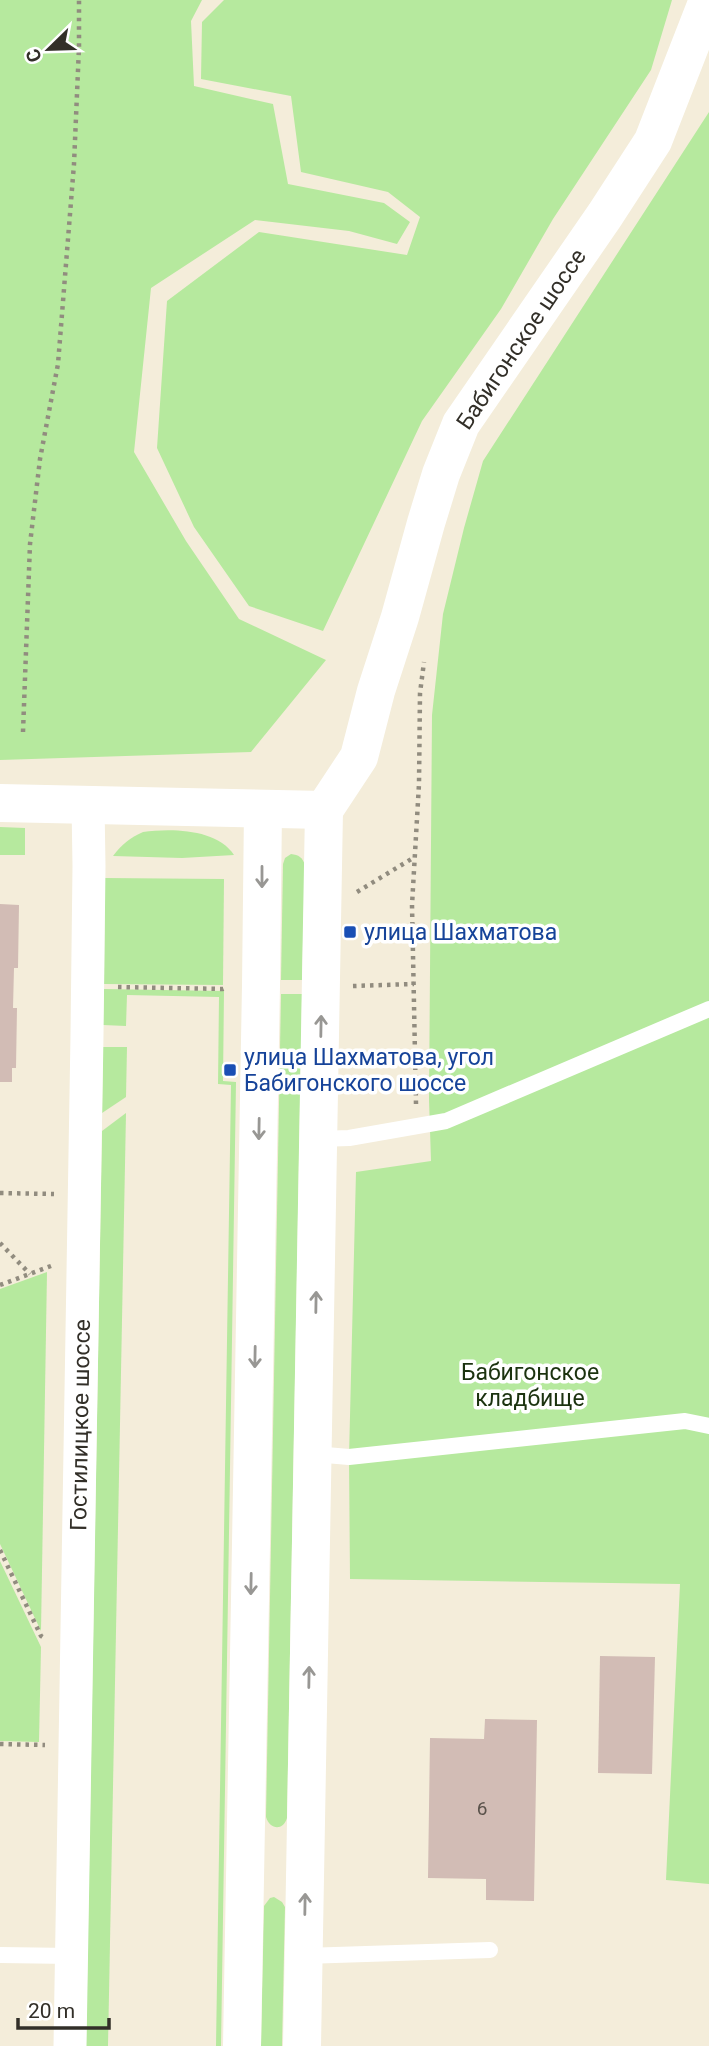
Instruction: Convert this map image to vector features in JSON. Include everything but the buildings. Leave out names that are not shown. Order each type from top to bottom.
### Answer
[{"type":"street","name":"Бабигонское шоссе","points":[[324,810],[359,757],[441,474],[461,424],[653,141],[708,0]]},
{"type":"street","points":[[0,803],[324,810],[302,2046]]},
{"type":"street","name":"Гостилицкое шоссе","points":[[70,2046],[87,1035],[88,804]]},
{"type":"street","points":[[242,2046],[263,809]]},
{"type":"street","points":[[246,1861],[306,1862]]},
{"type":"lane","points":[[319,1139],[349,1138],[446,1121],[709,1009]]},
{"type":"lane","points":[[314,1454],[349,1457],[685,1421],[709,1426]]},
{"type":"lane","points":[[304,1956],[490,1950]]},
{"type":"lane","points":[[0,1955],[72,1956]]},
{"type":"path","points":[[23,732],[30,544],[40,459],[58,364],[74,164],[79,0]]},
{"type":"path","points":[[417,1126],[412,905],[419,784],[420,693],[425,653]]},
{"type":"path","points":[[349,897],[414,858]]},
{"type":"path","points":[[348,986],[414,984]]},
{"type":"path","points":[[112,986],[223,989]]},
{"type":"path","points":[[0,1193],[55,1194]]},
{"type":"path","points":[[0,1243],[30,1274]]},
{"type":"path","points":[[0,1285],[55,1265]]},
{"type":"path","points":[[0,1550],[41,1636],[51,1642]]},
{"type":"path","points":[[0,1744],[49,1745]]},
{"type":"green space","points":[[0,0],[202,0],[191,21],[194,86],[273,104],[288,184],[384,203],[410,222],[397,244],[349,231],[255,220],[151,288],[134,452],[186,541],[239,619],[326,660],[251,752],[0,760]]},
{"type":"green space","points":[[224,0],[672,0],[651,70],[553,219],[501,309],[422,421],[323,631],[249,606],[194,527],[157,448],[167,301],[259,232],[407,255],[420,217],[388,192],[301,172],[291,96],[201,79],[202,22]]},
{"type":"green space","name":"Бабигонское кладбище","points":[[709,112],[709,1884],[666,1880],[680,1584],[350,1579],[349,1457],[356,1172],[431,1161],[429,1099],[432,715],[443,614],[464,528],[483,461]]},
{"type":"green space","points":[[0,827],[25,828],[25,855],[0,855]]},
{"type":"green space","points":[[167,830],[205,835],[226,846],[234,855],[182,858],[113,856],[126,842],[143,832]]},
{"type":"green space","points":[[291,854],[300,857],[305,865],[302,980],[281,980],[283,864],[285,858]]},
{"type":"green space","points":[[105,878],[224,879],[223,985],[104,984]]},
{"type":"green space","points":[[104,989],[224,991],[223,1081],[236,1082],[221,2046],[216,2046],[231,1085],[218,1084],[219,997],[127,995],[126,1026],[103,1025]]},
{"type":"green space","points":[[281,994],[302,994],[287,1818],[283,1825],[276,1827],[270,1824],[266,1817]]},
{"type":"green space","points":[[103,1047],[127,1047],[126,1097],[102,1113]]},
{"type":"green space","points":[[126,1113],[108,2046],[86,2046],[102,1131]]},
{"type":"green space","points":[[47,1272],[41,1631],[0,1544],[0,1289]]},
{"type":"green space","points":[[0,1561],[41,1647],[39,1742],[0,1741]]},
{"type":"green space","points":[[274,1897],[285,1907],[282,2046],[261,2046],[264,1906]]},
{"type":"place","name":"улица Шахматова","points":[[350,932]]},
{"type":"place","name":"улица Шахматова, угол Бабигонского шоссе","points":[[230,1070]]}]
